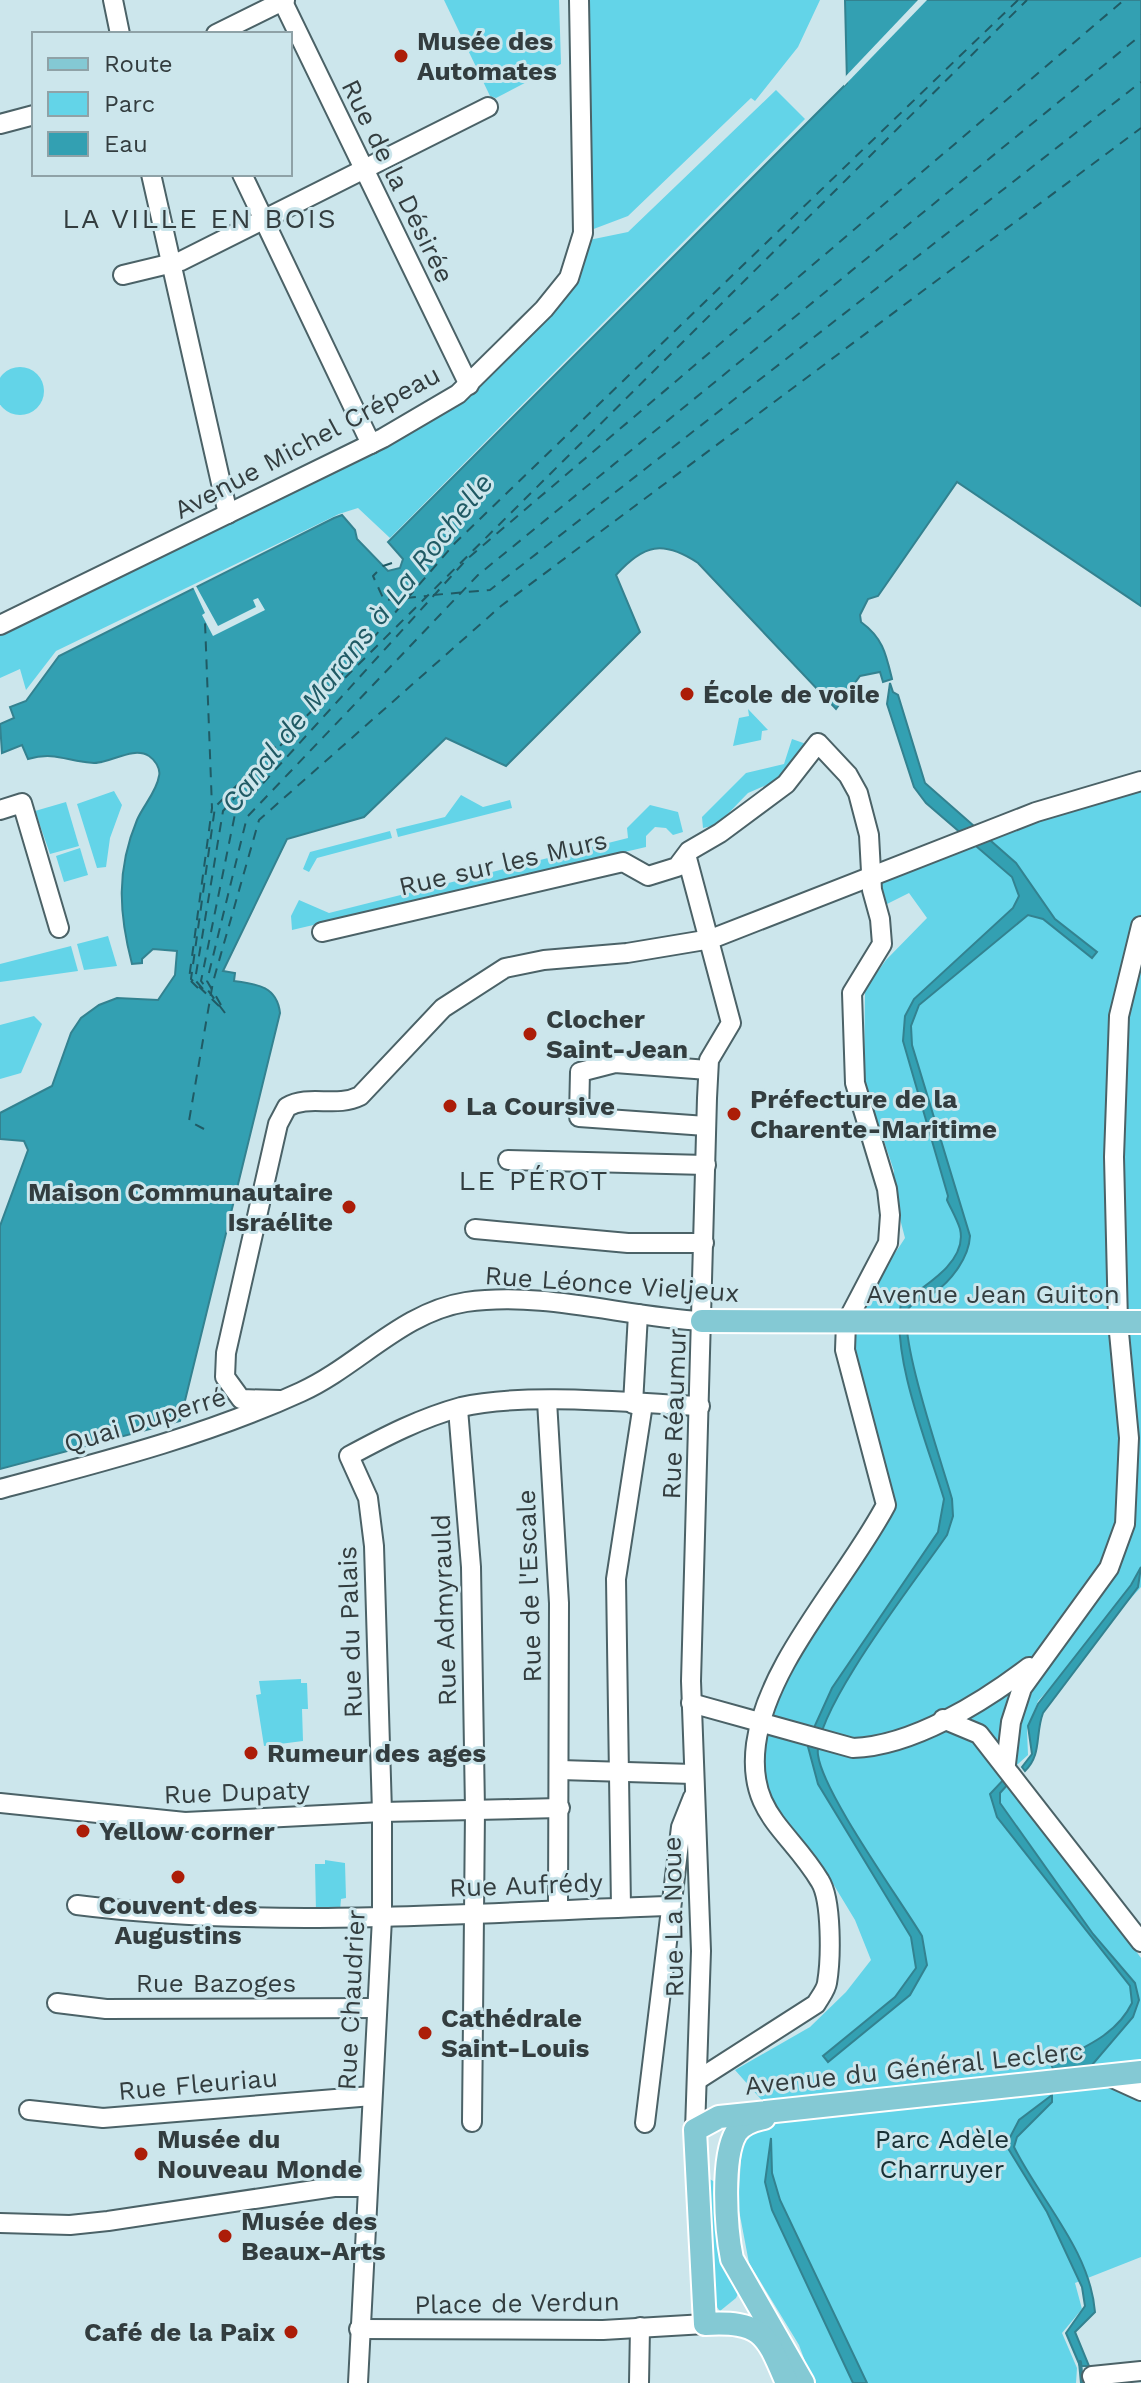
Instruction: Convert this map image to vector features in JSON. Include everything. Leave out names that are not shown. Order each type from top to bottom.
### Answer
[{"type":"main road","name":"Rue Léonce Vieljeux","points":[[702,1321],[846,1323]]},
{"type":"main road","name":"Avenue Jean Guiton","points":[[846,1323],[1130,1322]]},
{"type":"main road","name":"Avenue du Général Leclerc","points":[[695,2141],[719,2117],[1141,2072]]},
{"type":"main road","points":[[788,2111],[740,2128],[732,2143],[727,2186],[732,2259],[803,2383]]},
{"type":"main road","points":[[695,2141],[727,2186]]},
{"type":"main road","points":[[695,2141],[705,2324],[731,2323],[753,2327],[768,2340],[787,2383]]},
{"type":"main road","points":[[731,2323],[750,2290]]},
{"type":"street","points":[[113,0],[120,32]]},
{"type":"street","points":[[220,32],[283,0]]},
{"type":"street","name":"Rue de la Désirée","points":[[283,0],[469,385]]},
{"type":"street","name":"Avenue Michel Crépeau","points":[[0,625],[371,444],[469,385],[544,309],[569,278],[583,233],[579,0]]},
{"type":"street","points":[[123,275],[171,264],[488,107]]},
{"type":"street","points":[[0,124],[32,116]]},
{"type":"street","points":[[151,176],[228,514]]},
{"type":"street","points":[[243,176],[371,444]]},
{"type":"street","points":[[699,2079],[816,2004],[827,1987],[830,1943],[823,1886],[794,1845],[784,1838],[759,1798],[756,1747],[771,1688],[886,1505],[845,1350],[846,1323],[888,1243],[890,1215],[887,1189],[855,1083],[852,993],[882,944],[871,877],[869,835],[858,793],[848,775],[818,743],[786,784],[720,833],[689,851],[687,858],[731,1023],[712,1052],[708,1070],[615,1063],[580,1072],[579,1117],[706,1126]]},
{"type":"street","points":[[280,1400],[241,1399],[225,1377],[226,1353],[272,1145],[278,1124],[292,1104],[350,1101],[360,1096],[443,1008],[505,968],[535,961],[627,953],[711,939],[987,831],[1141,781]]},
{"type":"street","points":[[0,810],[22,803],[59,928]]},
{"type":"street","name":"Rue sur les Murs","points":[[322,932],[623,862],[629,862],[648,876],[656,876],[677,867],[687,858]]},
{"type":"street","points":[[1006,1764],[1011,1722],[1022,1688],[1039,1660],[1109,1568],[1125,1524],[1130,1322],[1114,1157],[1117,1047],[1126,980],[1141,926]]},
{"type":"street","name":"Rue Réaumur","points":[[691,1703],[708,1070]]},
{"type":"street","points":[[508,1160],[706,1165]]},
{"type":"street","points":[[475,1229],[628,1243],[704,1243]]},
{"type":"street","name":"Rue Léonce Vieljeux","points":[[302,1392],[321,1383],[406,1324],[455,1305],[546,1302],[702,1321]]},
{"type":"street","points":[[621,1907],[616,1579],[638,1404],[638,1314]]},
{"type":"street","name":"Quai Duperré","points":[[0,1489],[198,1433],[302,1392]]},
{"type":"street","points":[[458,1409],[547,1401],[700,1406]]},
{"type":"street","name":"Rue de l'Escale","points":[[547,1401],[559,1603],[558,1909]]},
{"type":"street","name":"Rue du Palais","points":[[382,1812],[374,1546],[368,1498],[349,1456],[402,1427],[458,1409]]},
{"type":"street","name":"Rue Admyrauld","points":[[458,1409],[471,1567],[475,1810],[472,2122]]},
{"type":"street","points":[[691,1703],[842,1744],[870,1747],[901,1738],[984,1701],[1039,1660]]},
{"type":"street","name":"Rue La Noue","points":[[691,1703],[693,1797],[698,1824],[700,1895],[699,2079],[695,2141]]},
{"type":"street","points":[[943,1719],[979,1734],[1006,1764],[1141,1942]]},
{"type":"street","points":[[560,1770],[693,1774]]},
{"type":"street","points":[[645,2123],[681,1827],[693,1797]]},
{"type":"street","name":"Rue Dupaty","points":[[0,1803],[185,1822],[382,1812],[560,1808]]},
{"type":"street","name":"Rue Chaudrier","points":[[358,2383],[382,1918],[382,1812]]},
{"type":"street","name":"Rue Aufrédy","points":[[77,1905],[166,1916],[382,1918],[671,1906]]},
{"type":"street","name":"Rue Bazoges","points":[[57,2003],[106,2009],[376,2008]]},
{"type":"street","points":[[1108,2076],[1141,2091]]},
{"type":"street","name":"Rue Fleuriau","points":[[29,2110],[103,2118],[372,2096]]},
{"type":"street","points":[[0,2223],[95,2223],[334,2187],[368,2187]]},
{"type":"street","name":"Place de Verdun","points":[[359,2329],[542,2331],[705,2324]]},
{"type":"street","points":[[639,2383],[640,2327]]},
{"type":"street","points":[[1094,2379],[1141,2371]]},
{"type":"green space","points":[[444,0],[559,0],[561,64],[496,98],[490,96]]},
{"type":"green space","points":[[579,0],[820,0],[798,47],[755,101],[751,98],[628,216],[583,233]]},
{"type":"green space","points":[[776,90],[805,119],[390,538],[358,508],[339,514],[56,651],[26,690],[20,669],[0,678],[0,633],[430,419],[580,269],[589,240],[628,232]]},
{"type":"green space","points":[[11,369],[29,369],[42,382],[42,400],[29,413],[11,413],[-1,402],[-1,380]]},
{"type":"green space","points":[[748,709],[768,730],[762,731],[761,740],[733,746],[739,718],[749,716]]},
{"type":"green space","points":[[792,739],[809,745],[785,777],[748,793],[717,825],[703,828],[702,817],[746,773],[784,764]]},
{"type":"green space","name":"Parc Adèle Charruyer","points":[[1141,785],[1141,1587],[1038,1701],[1027,1730],[1028,1755],[1007,1774],[1141,1958],[1141,2257],[1075,2283],[1082,2309],[1062,2333],[1077,2368],[1076,2383],[813,2383],[799,2345],[749,2263],[738,2205],[742,2145],[765,2104],[735,2070],[810,2027],[846,1992],[871,1960],[855,1920],[829,1877],[762,1796],[761,1748],[776,1690],[891,1506],[850,1349],[862,1302],[905,1238],[893,1192],[894,1171],[864,1081],[865,989],[886,960],[927,918],[909,893],[883,906],[876,881],[988,835]]},
{"type":"green space","points":[[114,791],[122,805],[110,838],[106,867],[97,868],[77,804]]},
{"type":"green space","points":[[461,795],[483,807],[510,800],[512,808],[398,837],[396,829],[445,817]]},
{"type":"green space","points":[[66,802],[79,846],[50,854],[35,811]]},
{"type":"green space","points":[[650,805],[678,812],[683,832],[673,835],[666,828],[655,827],[646,836],[646,847],[292,930],[291,916],[299,900],[329,913],[628,838],[627,828]]},
{"type":"green space","points":[[390,831],[392,838],[317,858],[309,872],[303,869],[310,852]]},
{"type":"green space","points":[[80,848],[88,875],[64,882],[56,856]]},
{"type":"green space","points":[[108,936],[117,966],[84,970],[77,944]]},
{"type":"green space","points":[[71,946],[78,971],[0,982],[0,964]]},
{"type":"green space","points":[[34,1016],[42,1024],[21,1073],[0,1079],[0,1025]]},
{"type":"green space","points":[[301,1679],[301,1683],[307,1683],[308,1709],[302,1709],[303,1741],[264,1746],[256,1695],[261,1694],[259,1681]]},
{"type":"green space","points":[[325,1860],[345,1863],[346,1898],[341,1899],[340,1911],[316,1912],[315,1864],[325,1864]]},
{"type":"green space","points":[[704,2176],[715,2182],[741,2287],[736,2298],[720,2311],[707,2295]]},
{"type":"water","name":"Canal de Marans à La Rochelle","points":[[845,0],[1141,0],[1141,606],[957,482],[878,596],[868,599],[860,615],[861,622],[882,647],[892,679],[883,682],[880,672],[860,676],[836,709],[698,563],[664,549],[654,549],[636,557],[616,575],[640,632],[506,766],[446,738],[364,817],[287,839],[223,971],[235,973],[234,981],[258,985],[270,992],[280,1013],[180,1421],[0,1469],[0,1226],[28,1150],[24,1141],[0,1139],[0,1113],[52,1086],[71,1033],[81,1018],[99,1005],[117,998],[158,1000],[175,975],[177,951],[153,949],[142,959],[142,963],[132,964],[122,910],[123,874],[130,838],[158,782],[159,770],[155,762],[143,753],[94,763],[54,756],[28,759],[22,745],[2,753],[0,724],[14,718],[10,707],[26,701],[59,656],[334,518],[342,515],[355,530],[357,539],[388,571],[400,568],[403,559],[388,542],[847,83]]},
{"type":"water","points":[[890,683],[893,692],[898,695],[925,783],[1016,863],[1055,919],[1097,952],[1092,958],[1043,919],[1028,915],[919,1005],[911,1026],[912,1045],[970,1236],[963,1260],[953,1275],[935,1292],[911,1305],[906,1321],[914,1370],[952,1499],[953,1516],[947,1535],[849,1677],[821,1735],[818,1755],[823,1772],[847,1819],[922,1936],[927,1965],[910,1995],[828,2062],[823,2056],[895,1997],[916,1968],[911,1937],[818,1784],[807,1743],[832,1688],[938,1532],[944,1499],[906,1374],[899,1324],[901,1303],[951,1263],[961,1241],[903,1041],[905,1016],[914,999],[1013,908],[1019,896],[1012,877],[926,803],[914,787],[887,704]]},
{"type":"water","points":[[1141,1567],[1138,1587],[1043,1713],[1034,1758],[1025,1771],[1022,1767],[1032,1754],[1028,1726],[1038,1704],[1131,1585]]},
{"type":"water","points":[[1006,1777],[1010,1782],[1000,1793],[1000,1803],[1093,1934],[1135,1983],[1139,2000],[1133,2017],[1092,2065],[1053,2069],[1051,2064],[1108,2033],[1132,2003],[1130,1986],[997,1817],[990,1794]]},
{"type":"water","points":[[1052,2095],[1052,2102],[1017,2137],[1014,2147],[1084,2268],[1095,2312],[1075,2332],[1089,2366],[1080,2366],[1066,2333],[1085,2306],[1082,2287],[1047,2212],[1006,2145],[1019,2120]]},
{"type":"water","points":[[771,2138],[772,2173],[780,2200],[867,2383],[853,2383],[772,2210],[765,2182]]},
{"type":"pier","points":[[918,0],[927,0],[844,86],[843,79]]},
{"type":"pier","points":[[196,586],[218,626],[256,607],[253,600],[258,598],[265,610],[213,636],[202,615],[205,613],[193,587]]},
{"type":"waterway","points":[[1080,2362],[1082,2383]]},
{"type":"ferry route","points":[[313,708],[455,543],[1018,0]]},
{"type":"ferry route","points":[[219,1006],[191,979],[215,807],[1027,0]]},
{"type":"ferry route","points":[[225,1013],[201,981],[235,814],[467,559],[1124,0]]},
{"type":"ferry route","points":[[221,1005],[207,981],[247,817],[478,575],[1141,35]]},
{"type":"ferry route","points":[[433,595],[490,590],[1141,82]]},
{"type":"ferry route","points":[[204,1129],[189,1121],[213,982],[259,820],[501,606],[1141,128]]},
{"type":"ferry route","points":[[392,563],[383,566],[373,576],[384,600],[427,596]]},
{"type":"ferry route","points":[[198,988],[189,979],[212,808],[205,622]]},
{"type":"ferry route","points":[[203,989],[195,980],[223,811],[288,737]]},
{"type":"place","name":"Musée des Automates","points":[[401,56]]},
{"type":"place","name":"École de voile","points":[[687,694]]},
{"type":"place","name":"Clocher Saint-Jean","points":[[530,1034]]},
{"type":"place","name":"La Coursive","points":[[450,1106]]},
{"type":"place","name":"Préfecture de la Charente-Maritime","points":[[734,1114]]},
{"type":"place","name":"Maison Communautaire Israélite","points":[[349,1207]]},
{"type":"place","name":"Rumeur des ages","points":[[251,1753]]},
{"type":"place","name":"Yellow corner","points":[[83,1831]]},
{"type":"place","name":"Couvent des Augustins","points":[[178,1877]]},
{"type":"place","name":"Cathédrale Saint-Louis","points":[[425,2033]]},
{"type":"place","name":"Musée du Nouveau Monde","points":[[141,2154]]},
{"type":"place","name":"Musée des Beaux-Arts","points":[[225,2236]]},
{"type":"place","name":"Café de la Paix","points":[[291,2332]]},
{"type":"district","name":"LA VILLE EN BOIS","points":[[200,218]]},
{"type":"district","name":"LE PÉROT","points":[[534,1180]]}]
